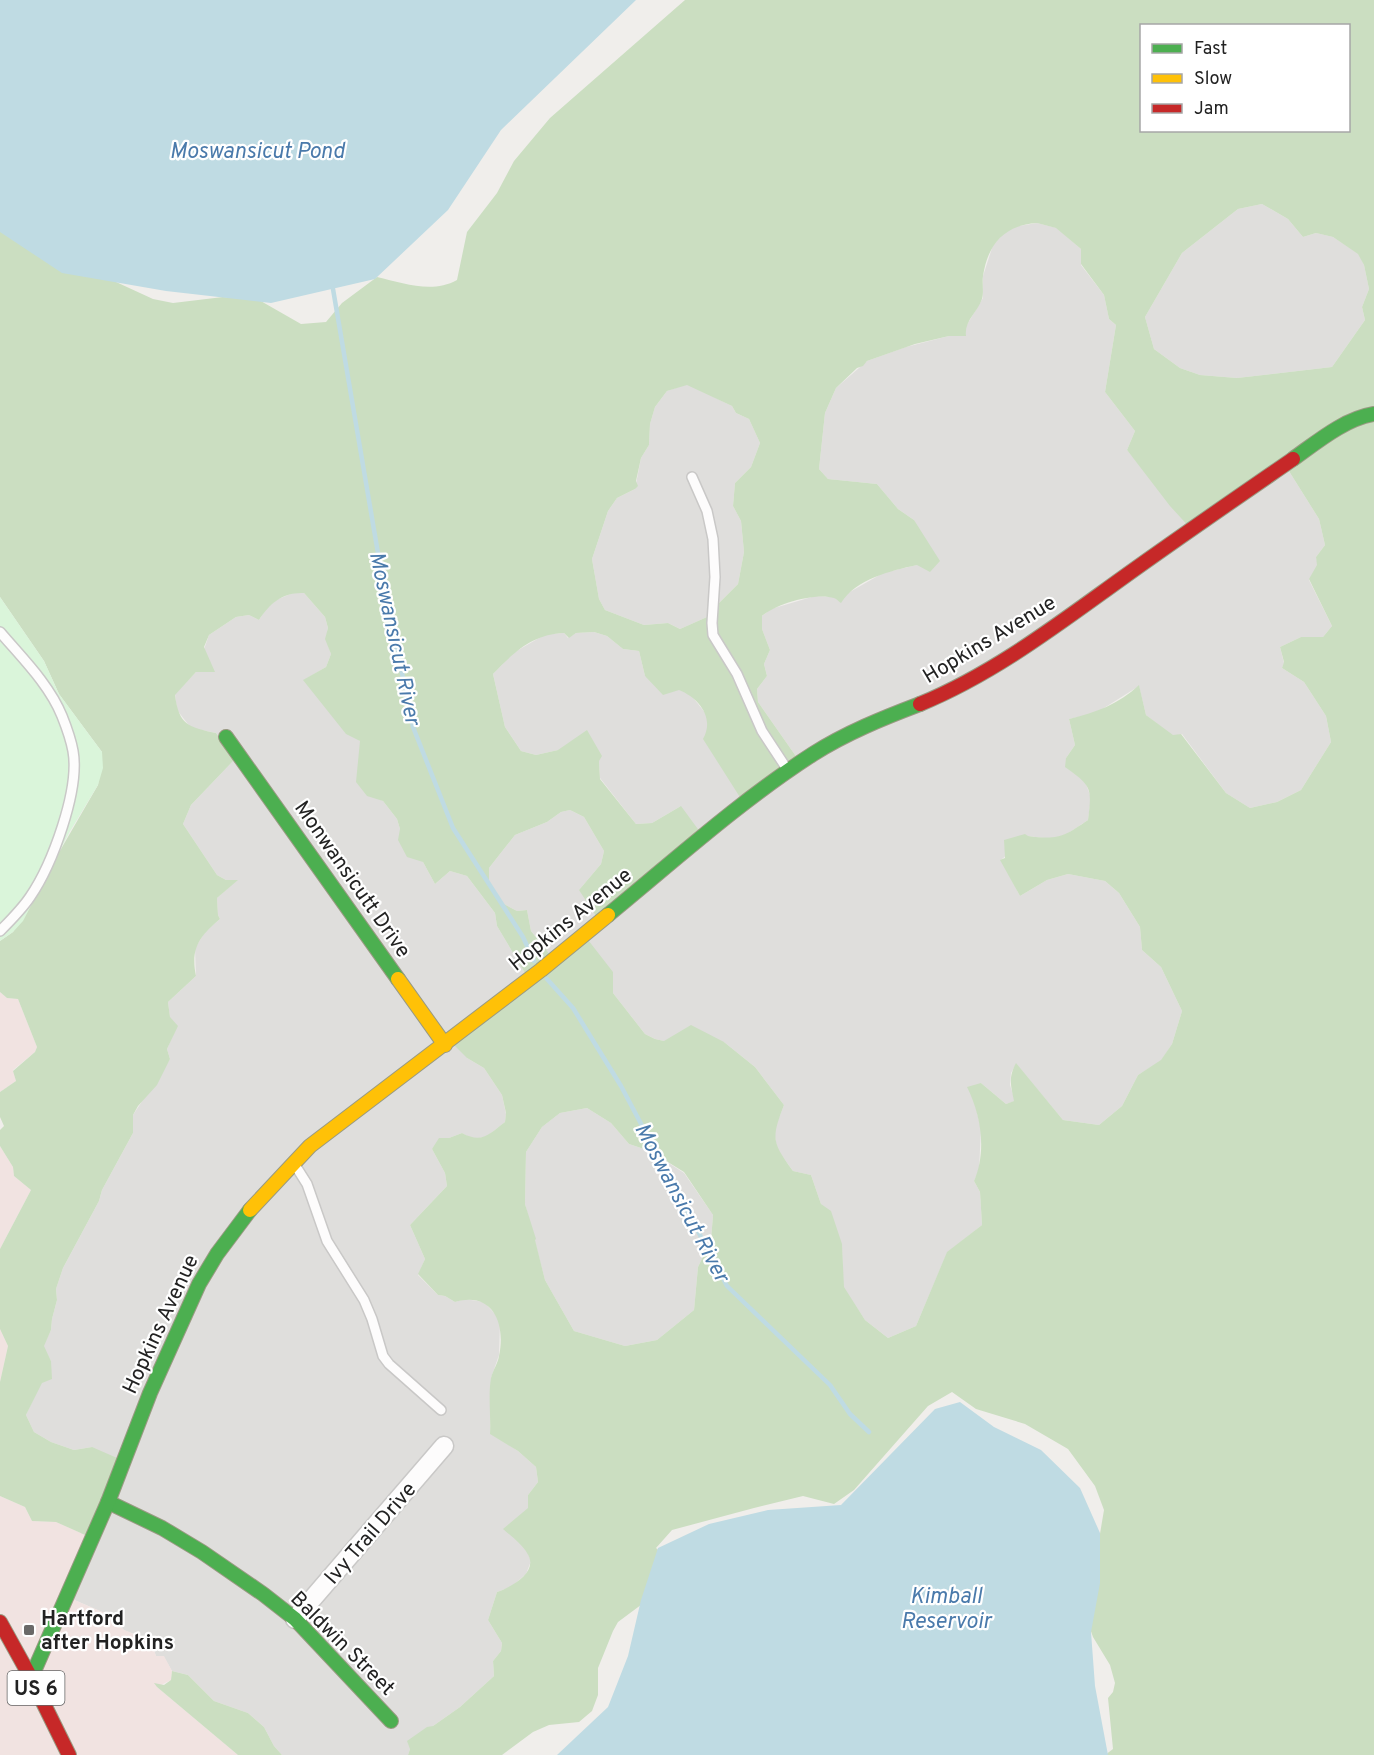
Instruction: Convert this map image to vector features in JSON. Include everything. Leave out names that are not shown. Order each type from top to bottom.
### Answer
[{"type":"main road","name":"Hopkins Avenue","points":[[31,1678],[108,1502],[150,1394],[199,1284],[242,1219],[310,1146],[541,970],[753,796],[814,753],[871,723],[954,690],[988,670],[1049,631],[1198,524],[1334,431],[1362,416],[1374,414]]},
{"type":"main road","name":"Monwansicutt Drive","points":[[226,737],[445,1045]]},
{"type":"main road","name":"Baldwin Street","points":[[108,1502],[162,1528],[235,1575],[295,1619],[391,1721]]},
{"type":"main road","name":"US 6","points":[[0,1622],[69,1755]]},
{"type":"street","name":"Ivy Trail Drive","points":[[295,1619],[444,1446]]},
{"type":"lane","points":[[692,477],[707,511],[713,539],[715,577],[713,635],[737,674],[762,730],[789,771]]},
{"type":"lane","points":[[0,632],[36,673],[62,715],[73,751],[74,774],[68,809],[45,873],[29,898],[0,931]]},
{"type":"lane","points":[[294,1163],[307,1184],[327,1241],[364,1300],[383,1356],[441,1410]]},
{"type":"shaded area","points":[[1262,204],[1288,219],[1303,237],[1316,233],[1333,237],[1359,254],[1369,289],[1362,307],[1365,320],[1332,367],[1237,378],[1200,375],[1180,368],[1154,349],[1145,317],[1182,253],[1238,209]]},
{"type":"shaded area","points":[[1037,223],[1057,228],[1081,249],[1081,265],[1104,295],[1109,319],[1116,325],[1105,392],[1135,431],[1127,450],[1137,462],[1287,468],[1319,519],[1325,545],[1316,557],[1318,565],[1309,580],[1332,626],[1323,637],[1301,637],[1280,647],[1284,663],[1282,668],[1304,682],[1326,716],[1331,742],[1301,790],[1277,802],[1250,808],[1226,793],[1182,734],[1173,736],[1146,715],[1139,686],[1096,713],[1069,719],[1075,745],[1066,758],[1085,781],[1091,798],[1088,820],[1067,834],[1052,839],[1028,836],[1001,860],[1020,896],[1047,880],[1068,874],[1105,881],[1119,893],[1140,927],[1142,950],[1161,967],[1182,1011],[1172,1044],[1161,1061],[1138,1075],[1122,1106],[1099,1125],[1063,1120],[1016,1064],[1011,1073],[1010,1085],[1015,1101],[1006,1104],[981,1083],[975,1104],[981,1129],[979,1170],[974,1181],[980,1192],[982,1225],[947,1253],[916,1326],[888,1338],[865,1320],[843,1287],[842,1245],[821,1204],[811,1175],[793,1171],[777,1149],[774,1130],[784,1105],[755,1067],[724,1042],[664,1041],[645,1034],[613,993],[613,972],[552,957],[531,931],[527,910],[517,911],[504,904],[489,881],[489,868],[515,835],[547,822],[561,812],[570,810],[584,817],[604,851],[601,864],[579,890],[681,806],[652,823],[636,824],[600,778],[599,761],[558,750],[536,755],[521,751],[505,727],[493,674],[513,653],[546,634],[564,633],[568,638],[576,633],[594,632],[607,636],[623,649],[639,651],[645,676],[690,694],[707,715],[709,729],[800,762],[758,702],[757,689],[767,676],[764,664],[770,650],[762,629],[762,616],[771,609],[815,596],[833,597],[848,593],[883,573],[917,565],[914,520],[898,509],[877,484],[828,479],[819,469],[825,413],[836,388],[867,361],[906,347],[949,336],[965,328],[983,298],[983,276],[993,245],[1013,227]]},
{"type":"shaded area","points":[[687,384],[732,406],[736,413],[749,419],[760,443],[751,467],[735,483],[733,506],[741,521],[744,552],[738,584],[717,605],[714,605],[707,617],[680,629],[668,623],[644,625],[605,610],[599,599],[592,559],[608,511],[617,498],[635,489],[641,458],[649,445],[650,424],[655,407],[667,391]]},
{"type":"shaded area","points":[[293,593],[304,593],[325,617],[328,628],[326,639],[331,654],[326,667],[304,680],[360,741],[377,798],[383,801],[397,819],[400,829],[435,884],[450,871],[467,876],[495,913],[497,926],[528,978],[467,1058],[484,1068],[502,1095],[506,1114],[505,1122],[486,1137],[472,1139],[462,1133],[432,1149],[445,1173],[447,1186],[410,1225],[425,1259],[418,1275],[438,1295],[455,1302],[465,1299],[484,1302],[500,1323],[499,1355],[491,1378],[490,1433],[518,1451],[536,1467],[538,1482],[528,1495],[528,1553],[531,1561],[526,1574],[511,1587],[497,1592],[488,1620],[502,1643],[501,1651],[493,1661],[494,1676],[460,1707],[433,1726],[410,1749],[408,1755],[282,1755],[274,1746],[264,1727],[248,1713],[214,1701],[188,1675],[172,1671],[164,1657],[156,1656],[151,1641],[124,1630],[107,1614],[72,1599],[92,1447],[74,1450],[51,1442],[34,1432],[26,1415],[51,1361],[43,1346],[51,1330],[57,1300],[56,1289],[63,1268],[133,1133],[133,1115],[170,1059],[167,1049],[177,1026],[170,1018],[168,1002],[196,976],[195,948],[205,932],[220,919],[217,898],[237,880],[226,880],[217,875],[183,824],[191,805],[235,759],[216,733],[191,728],[177,710],[175,694],[196,672],[209,635],[236,617],[249,615],[259,620],[276,600]]},
{"type":"shaded area","points":[[0,992],[7,998],[18,999],[37,1047],[35,1052],[13,1070],[16,1081],[0,1092]]},
{"type":"shaded area","points":[[587,1108],[611,1123],[629,1144],[650,1151],[684,1173],[713,1215],[711,1240],[698,1267],[694,1310],[657,1340],[625,1346],[574,1331],[545,1280],[525,1204],[526,1152],[542,1127],[560,1113]]},
{"type":"shaded area","points":[[0,1146],[13,1167],[14,1176],[31,1190],[0,1249]]},
{"type":"shaded area","points":[[0,1329],[8,1346],[0,1382]]},
{"type":"shaded area","points":[[0,1496],[25,1507],[32,1521],[56,1522],[92,1538],[72,1599],[107,1614],[124,1630],[151,1641],[156,1656],[164,1656],[172,1671],[171,1680],[157,1687],[238,1755],[0,1755]]},
{"type":"green space","points":[[685,0],[1374,0],[1374,1755],[1105,1755],[1113,1749],[1108,1698],[1113,1692],[1115,1683],[1110,1665],[1093,1637],[1086,1617],[1104,1510],[1095,1486],[1068,1449],[1025,1424],[976,1409],[952,1392],[928,1406],[854,1490],[834,1504],[803,1496],[672,1530],[656,1548],[666,1557],[657,1593],[618,1622],[598,1668],[598,1695],[592,1711],[579,1722],[549,1725],[533,1732],[502,1755],[408,1755],[410,1749],[407,1741],[460,1707],[494,1676],[493,1661],[501,1651],[502,1643],[488,1620],[497,1592],[522,1578],[530,1566],[525,1550],[503,1529],[528,1508],[528,1495],[538,1482],[536,1467],[518,1451],[490,1434],[490,1385],[501,1344],[498,1322],[494,1313],[479,1301],[455,1302],[438,1295],[418,1274],[425,1259],[410,1225],[447,1186],[445,1173],[432,1149],[439,1138],[449,1138],[462,1133],[480,1138],[490,1134],[505,1122],[506,1113],[502,1095],[484,1068],[467,1058],[451,1042],[528,978],[497,926],[495,913],[467,876],[450,871],[435,884],[423,862],[407,857],[398,840],[400,829],[397,819],[383,801],[367,796],[356,782],[360,741],[346,734],[303,680],[326,667],[331,654],[325,639],[328,628],[325,617],[304,593],[290,594],[278,600],[259,620],[249,615],[236,617],[209,635],[204,647],[215,672],[196,672],[175,695],[182,719],[198,729],[216,733],[235,759],[191,805],[183,824],[217,875],[226,880],[238,880],[217,898],[220,919],[198,943],[194,958],[196,976],[168,1002],[170,1017],[178,1026],[167,1049],[170,1059],[157,1085],[133,1115],[133,1133],[63,1268],[56,1289],[57,1300],[51,1330],[44,1346],[51,1361],[52,1379],[42,1383],[26,1415],[34,1432],[51,1442],[74,1450],[92,1447],[124,1461],[92,1538],[56,1522],[32,1521],[25,1507],[0,1496],[0,1382],[8,1346],[0,1329],[0,1249],[31,1190],[14,1176],[13,1167],[0,1146],[0,1130],[4,1126],[0,1117],[0,1092],[16,1081],[13,1071],[35,1052],[37,1047],[18,999],[7,998],[0,992],[0,941],[13,932],[98,785],[102,752],[59,694],[44,661],[0,597],[0,218],[103,276],[153,299],[173,303],[223,297],[259,300],[301,324],[326,322],[342,303],[377,277],[428,287],[457,280],[467,232],[497,193],[514,161],[550,118]],"holes":[[[1262,204],[1288,219],[1303,237],[1316,233],[1333,237],[1358,254],[1364,265],[1369,289],[1362,307],[1365,320],[1332,367],[1237,378],[1200,375],[1180,368],[1154,349],[1145,317],[1182,253],[1238,209]],[[1037,223],[1056,228],[1081,249],[1081,264],[1104,295],[1109,319],[1116,325],[1105,392],[1135,431],[1127,450],[1170,506],[1192,530],[1287,468],[1319,519],[1325,545],[1316,557],[1317,565],[1309,579],[1332,626],[1323,637],[1301,637],[1280,647],[1284,662],[1282,668],[1304,682],[1326,716],[1331,742],[1301,790],[1277,802],[1250,808],[1226,793],[1181,734],[1173,735],[1146,715],[1139,685],[1106,707],[1069,719],[1075,745],[1066,758],[1065,767],[1081,779],[1088,789],[1090,794],[1088,820],[1060,836],[1038,837],[1025,834],[1004,840],[1005,858],[1000,860],[1020,896],[1047,880],[1068,874],[1105,881],[1119,893],[1140,927],[1142,950],[1161,967],[1182,1011],[1172,1044],[1161,1060],[1138,1075],[1122,1106],[1099,1125],[1063,1120],[1016,1063],[1011,1078],[1014,1101],[1006,1104],[981,1083],[967,1087],[976,1109],[981,1133],[980,1158],[974,1181],[980,1192],[982,1225],[947,1252],[916,1326],[888,1338],[865,1320],[844,1287],[842,1244],[831,1211],[821,1204],[811,1175],[793,1171],[777,1146],[777,1126],[784,1105],[755,1067],[724,1042],[691,1025],[664,1041],[645,1034],[613,993],[613,972],[585,936],[552,957],[531,931],[527,910],[517,911],[504,904],[489,881],[489,868],[515,835],[547,822],[561,812],[570,810],[584,817],[604,851],[601,864],[579,890],[600,922],[703,836],[681,806],[652,823],[636,824],[600,779],[599,761],[602,756],[587,730],[558,750],[536,755],[521,751],[505,727],[493,674],[509,658],[533,641],[553,634],[564,633],[569,638],[576,633],[594,632],[607,636],[623,649],[639,651],[645,676],[663,695],[679,690],[699,703],[706,716],[707,724],[703,739],[743,802],[800,762],[758,702],[757,689],[767,676],[764,664],[770,650],[762,629],[762,616],[776,607],[807,598],[835,598],[841,603],[855,588],[874,577],[917,565],[930,572],[940,561],[914,520],[898,509],[877,484],[828,479],[819,469],[825,413],[836,388],[867,361],[915,344],[949,336],[966,336],[969,321],[982,299],[983,276],[989,254],[994,245],[1007,232],[1026,224]],[[687,385],[732,406],[736,413],[749,419],[760,443],[751,467],[735,483],[733,506],[741,521],[744,552],[738,584],[717,605],[714,605],[707,617],[680,629],[668,623],[644,625],[605,610],[599,599],[592,559],[608,511],[617,498],[638,486],[636,481],[641,458],[649,445],[650,424],[655,407],[667,391]],[[587,1108],[611,1123],[629,1144],[650,1151],[684,1172],[713,1215],[711,1240],[698,1267],[694,1310],[657,1340],[625,1346],[574,1331],[545,1280],[525,1204],[526,1152],[542,1127],[560,1113]]]},
{"type":"green space","points":[[0,597],[44,661],[59,694],[102,752],[103,768],[98,785],[69,833],[23,921],[0,941]]},
{"type":"green space","points":[[172,1671],[188,1675],[214,1701],[248,1713],[264,1727],[274,1746],[282,1755],[238,1755],[157,1687],[154,1683],[164,1685],[171,1680]]},
{"type":"water","name":"Moswansicut Pond","points":[[0,0],[636,0],[501,130],[448,210],[375,279],[271,303],[166,291],[62,273],[0,232]]},
{"type":"water","name":"Kimball Reservoir","points":[[960,1402],[994,1427],[1041,1450],[1080,1488],[1100,1533],[1100,1583],[1091,1632],[1095,1686],[1108,1755],[557,1755],[608,1707],[628,1656],[641,1600],[658,1548],[709,1524],[768,1510],[841,1505],[935,1409]]},
{"type":"waterway","name":"Moswansicut River","points":[[333,289],[380,565],[413,727],[453,828],[523,937],[534,961]]},
{"type":"waterway","name":"Moswansicut River","points":[[547,979],[573,1008],[621,1086],[727,1286],[830,1385],[850,1414],[869,1432]]},
{"type":"traffic: fast","points":[[1293,459],[1342,426],[1374,414]]},
{"type":"traffic: fast","points":[[608,915],[708,832],[786,772],[838,739],[920,704]]},
{"type":"traffic: fast","points":[[226,737],[398,979]]},
{"type":"traffic: fast","points":[[31,1678],[108,1502],[150,1393],[199,1284],[217,1254],[250,1210]]},
{"type":"traffic: fast","points":[[108,1502],[162,1528],[263,1594],[295,1619],[391,1721]]},
{"type":"traffic: slow","points":[[250,1210],[310,1146],[541,970],[608,915]]},
{"type":"traffic: slow","points":[[398,979],[445,1045]]},
{"type":"traffic: jam","points":[[920,704],[947,692],[1024,648],[1293,459]]},
{"type":"traffic: jam","points":[[0,1622],[69,1755]]},
{"type":"place","name":"Hartford after Hopkins","points":[[29,1630]]}]
